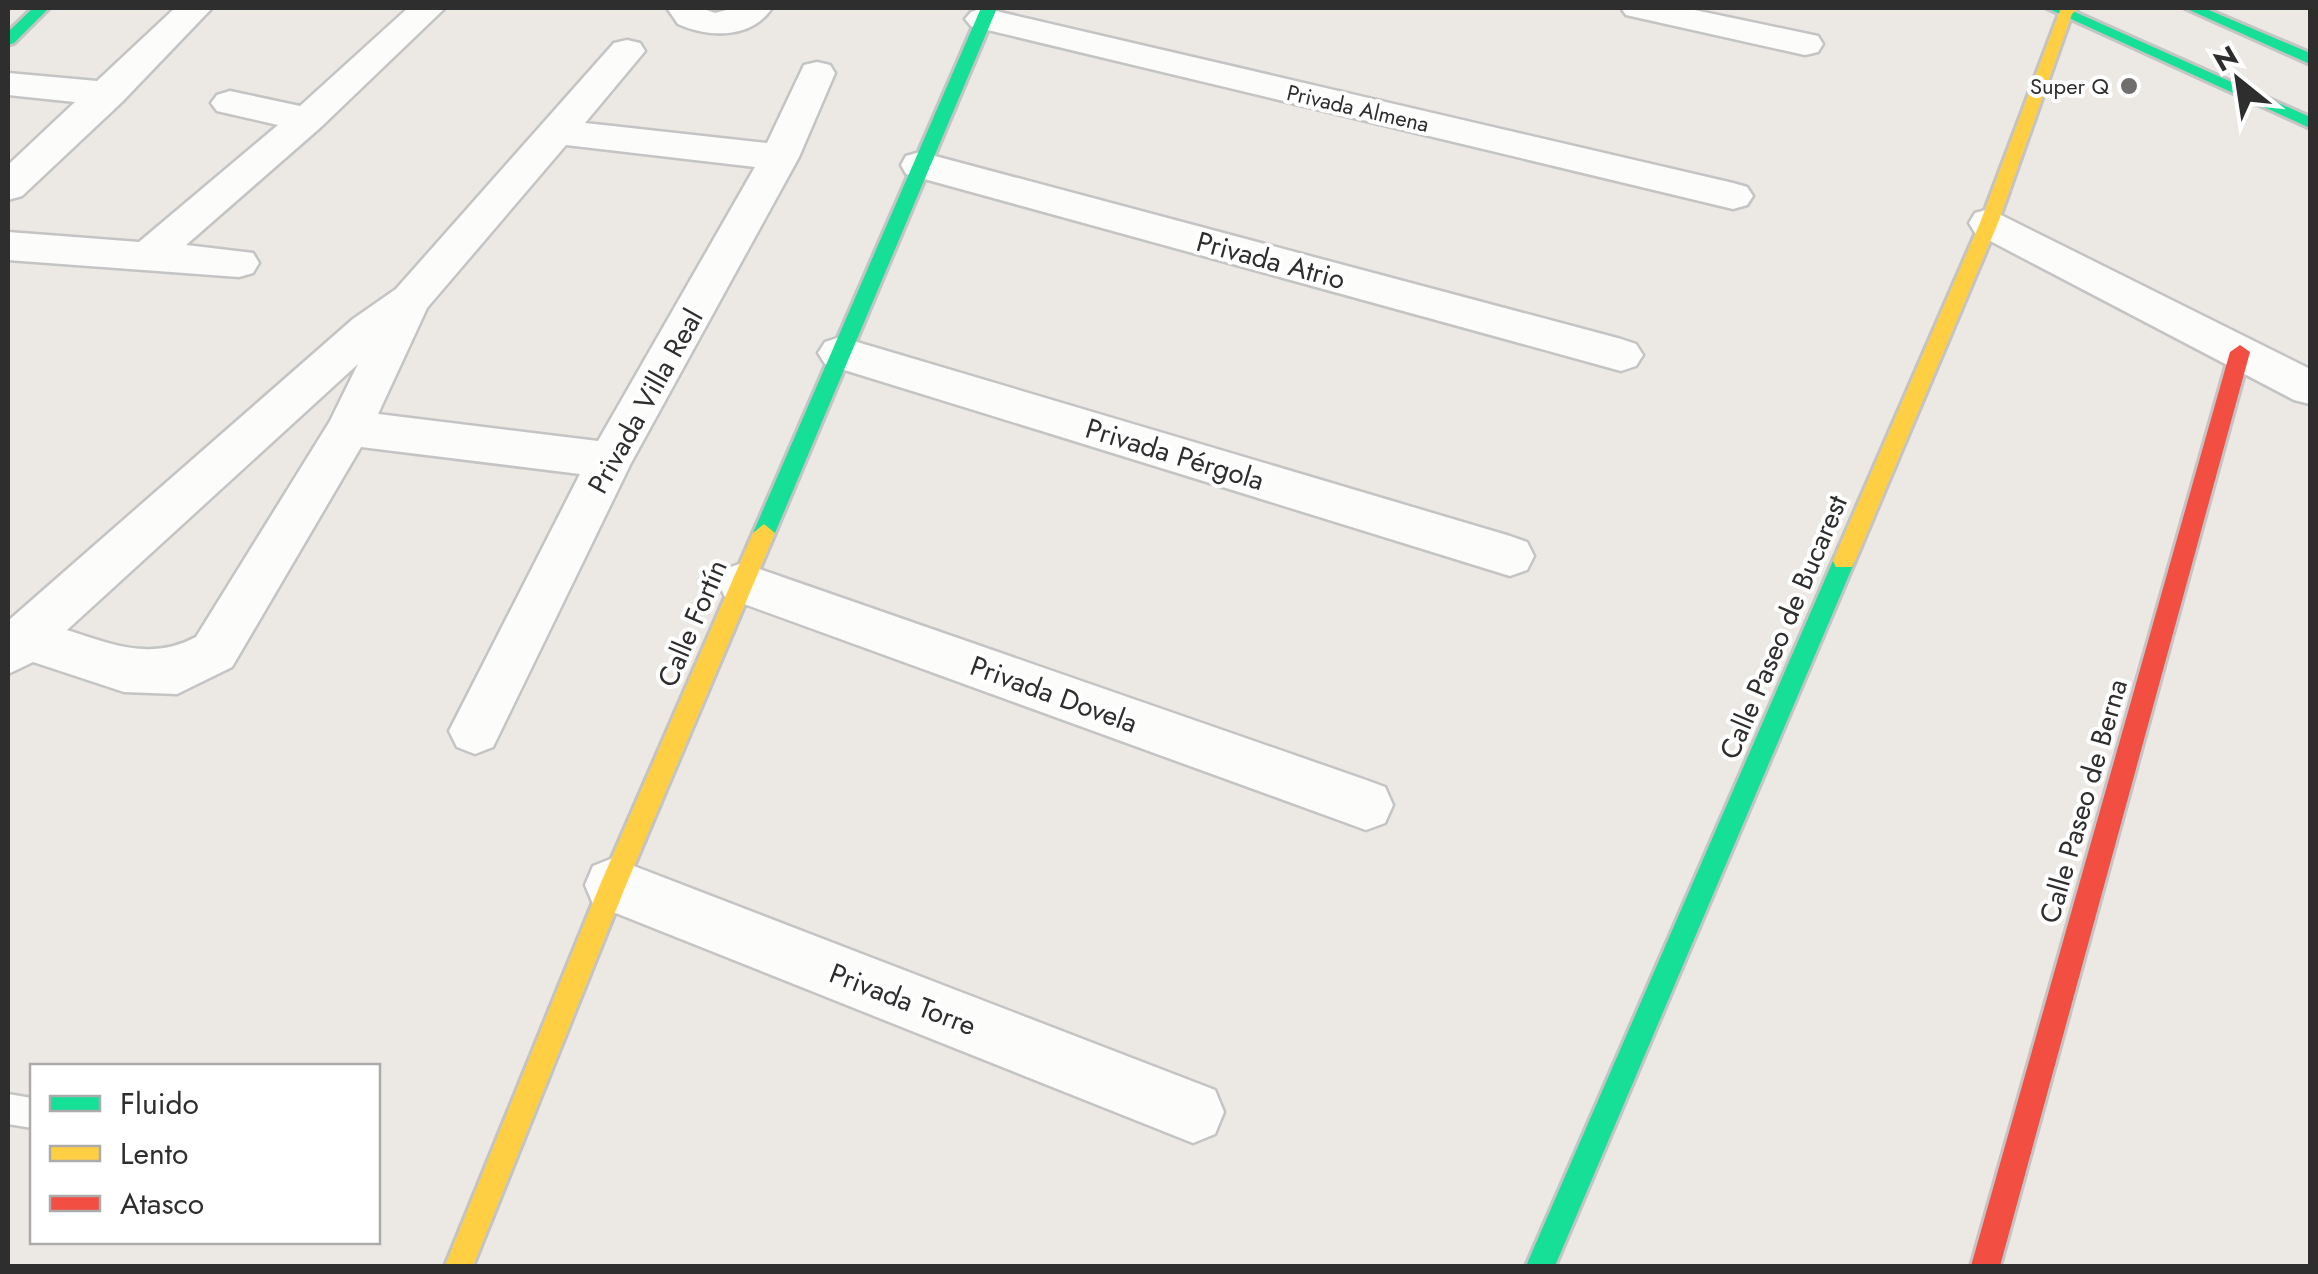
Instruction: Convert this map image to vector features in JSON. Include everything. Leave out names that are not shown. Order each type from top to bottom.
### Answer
[{"type":"street","points":[[8,40],[42,8]]},
{"type":"street","points":[[8,188],[195,8]]},
{"type":"street","points":[[149,255],[428,8]]},
{"type":"street","points":[[684,8],[690,17],[717,24],[734,22],[755,8]]},
{"type":"street","points":[[1638,8],[1804,44]]},
{"type":"street","points":[[2192,8],[2310,59]]},
{"type":"street","points":[[2063,9],[2310,123]]},
{"type":"street","name":"Calle Paseo de Bucarest","points":[[1540,1266],[1989,223],[2063,9]]},
{"type":"street","name":"Calle Fortín","points":[[460,1266],[613,885],[986,13]]},
{"type":"street","name":"Privada Almena","points":[[986,13],[1733,196]]},
{"type":"street","points":[[15,645],[368,330],[410,299],[627,51]]},
{"type":"street","name":"Privada Villa Real","points":[[474,730],[610,460],[780,157],[817,73]]},
{"type":"street","points":[[8,84],[109,94]]},
{"type":"street","points":[[230,103],[308,118]]},
{"type":"street","points":[[556,132],[780,157]]},
{"type":"street","name":"Privada Atrio","points":[[920,165],[1622,355]]},
{"type":"street","points":[[1989,223],[2310,388]]},
{"type":"street","points":[[8,246],[239,263]]},
{"type":"street","points":[[15,645],[124,670],[176,672],[214,652],[349,428],[410,299]]},
{"type":"street","name":"Privada Pérgola","points":[[840,352],[1510,556]]},
{"type":"street","name":"Calle Paseo de Berna","points":[[1984,1266],[2240,352]]},
{"type":"street","points":[[349,428],[610,460]]},
{"type":"street","name":"Privada Dovela","points":[[742,583],[1366,805]]},
{"type":"street","name":"Privada Torre","points":[[613,885],[1192,1112]]},
{"type":"traffic: fast","points":[[8,40],[41,8]]},
{"type":"traffic: fast","points":[[764,533],[989,8]]},
{"type":"traffic: fast","points":[[2054,8],[2310,123]]},
{"type":"traffic: fast","points":[[2192,8],[2310,59]]},
{"type":"traffic: fast","points":[[1540,1266],[1844,561]]},
{"type":"traffic: slow","points":[[1844,561],[1989,223],[2065,12],[2070,8]]},
{"type":"traffic: slow","points":[[459,1266],[613,885],[764,533]]},
{"type":"traffic: jam","points":[[1985,1266],[2240,352]]},
{"type":"place","name":"Super Q","points":[[2129,86]]}]
